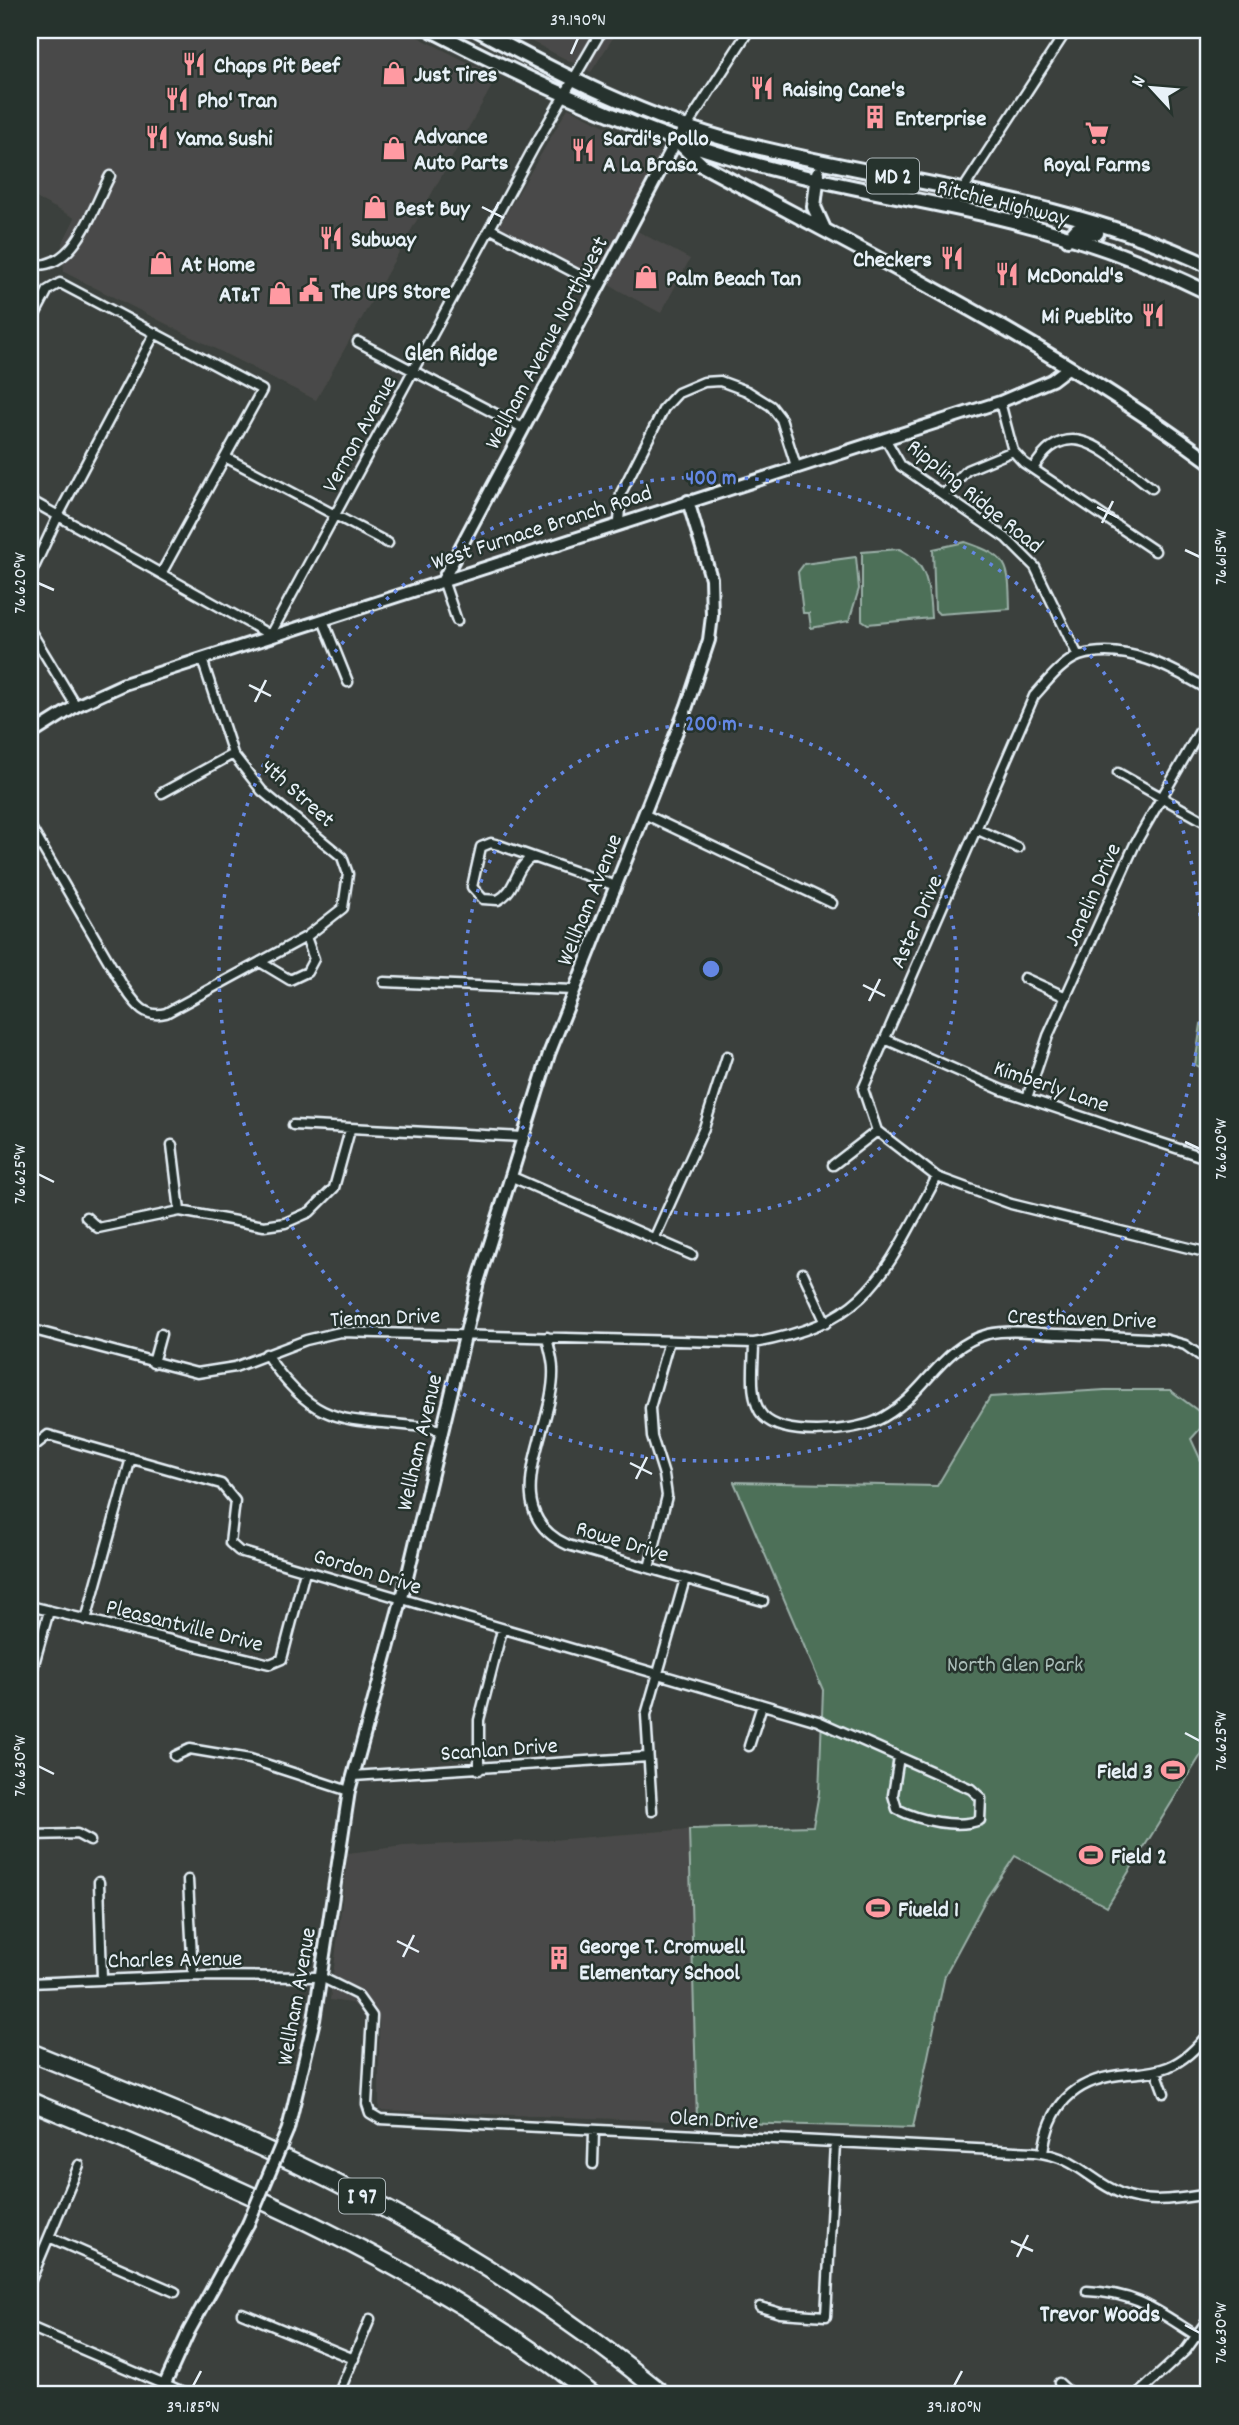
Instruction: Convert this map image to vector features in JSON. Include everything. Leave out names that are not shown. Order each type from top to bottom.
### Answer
[{"type":"highway","name":"I 97","points":[[30,2052],[259,2146],[371,2201],[518,2287],[617,2356],[664,2395]]},
{"type":"highway","name":"I 97","points":[[30,2101],[237,2187],[349,2240],[493,2325],[593,2395]]},
{"type":"main road","name":"Ritchie Highway","points":[[431,30],[563,95],[676,141],[817,180],[1002,219],[1145,265],[1209,293]]},
{"type":"main road","name":"Ritchie Highway","points":[[478,30],[571,80],[737,142],[1066,214],[1209,266]]},
{"type":"main road","points":[[676,141],[702,165],[957,300],[1069,367],[1153,420],[1209,461]]},
{"type":"main road","points":[[821,162],[814,207],[825,229]]},
{"type":"main road","points":[[1002,219],[1052,227],[1066,214]]},
{"type":"main road","points":[[1068,239],[1077,229],[1106,235],[1121,233]]},
{"type":"street","name":"Vernon Avenue","points":[[270,635],[571,80],[602,30]]},
{"type":"street","points":[[688,125],[749,30]]},
{"type":"street","points":[[951,208],[1067,30]]},
{"type":"street","name":"Wellham Avenue Northwest","points":[[443,580],[598,285],[676,141],[688,125]]},
{"type":"street","points":[[30,264],[48,264],[67,253],[110,176]]},
{"type":"street","points":[[491,229],[598,285]]},
{"type":"street","points":[[30,324],[48,290],[55,285],[63,285],[262,390],[162,572]]},
{"type":"street","points":[[30,576],[58,516],[155,333]]},
{"type":"street","points":[[358,342],[523,428]]},
{"type":"street","name":"West Furnace Branch Road","points":[[30,734],[76,706],[124,684],[619,522],[1000,402],[1052,380],[1069,367]]},
{"type":"street","points":[[619,522],[621,493],[664,408],[678,393],[704,382],[720,381],[747,391],[771,406],[781,419],[796,466]]},
{"type":"street","points":[[1000,402],[1013,451],[1033,469],[1060,484],[1155,551]]},
{"type":"street","points":[[1033,469],[1053,444],[1074,438],[1087,443],[1152,488]]},
{"type":"street","name":"Rippling Ridge Road","points":[[886,440],[901,466],[1006,538],[1035,567],[1078,656]]},
{"type":"street","points":[[944,494],[967,470],[1013,451]]},
{"type":"street","points":[[225,457],[388,543]]},
{"type":"street","points":[[30,500],[270,635]]},
{"type":"street","name":"Wellham Avenue","points":[[162,2390],[189,2331],[248,2224],[288,2129],[308,2053],[352,1776],[401,1600],[465,1334],[522,1137],[573,990],[702,665],[712,616],[711,578],[688,501]]},
{"type":"street","points":[[443,580],[457,621]]},
{"type":"street","points":[[323,620],[348,682]]},
{"type":"street","points":[[30,630],[76,706]]},
{"type":"street","points":[[1078,656],[1106,653],[1161,663],[1209,690]]},
{"type":"street","name":"Aster Drive","points":[[877,1131],[863,1089],[1034,696],[1052,676],[1078,656]]},
{"type":"street","name":"4th Street","points":[[30,826],[137,1006],[152,1015],[166,1013],[306,937],[343,908],[348,874],[342,857],[262,791],[233,754],[202,659]]},
{"type":"street","name":"Janelin Drive","points":[[1027,1098],[1048,1036],[1135,844],[1209,715]]},
{"type":"street","points":[[162,793],[233,754]]},
{"type":"street","points":[[1118,773],[1209,824]]},
{"type":"street","points":[[644,814],[832,903]]},
{"type":"street","points":[[976,829],[1018,848]]},
{"type":"street","points":[[532,857],[520,867],[511,891],[498,900],[483,899],[471,887],[477,855],[486,845],[499,845],[616,886]]},
{"type":"street","points":[[260,962],[290,980],[307,972],[314,959],[306,937]]},
{"type":"street","points":[[1024,978],[1066,997]]},
{"type":"street","points":[[383,982],[573,990]]},
{"type":"street","name":"Kimberly Lane","points":[[885,1039],[1027,1098],[1209,1159]]},
{"type":"street","points":[[654,1239],[704,1128],[727,1056]]},
{"type":"street","points":[[293,1125],[522,1137]]},
{"type":"street","points":[[86,1217],[97,1228],[180,1211],[264,1226],[310,1212],[334,1188],[350,1130]]},
{"type":"street","points":[[833,1166],[877,1131],[937,1177],[1011,1204],[1209,1252]]},
{"type":"street","points":[[172,1145],[180,1211]]},
{"type":"street","points":[[510,1176],[692,1255]]},
{"type":"street","name":"Tieman Drive","points":[[30,1329],[197,1373],[235,1367],[266,1354],[340,1332],[754,1343],[790,1337],[826,1323],[865,1296],[884,1272],[937,1177]]},
{"type":"street","points":[[803,1273],[826,1323]]},
{"type":"street","name":"Cresthaven Drive","points":[[754,1343],[754,1398],[762,1415],[777,1427],[802,1430],[835,1429],[876,1421],[906,1400],[937,1364],[962,1345],[989,1334],[1020,1332],[1164,1339],[1185,1345],[1209,1362]]},
{"type":"street","points":[[153,1363],[160,1334]]},
{"type":"street","name":"Rowe Drive","points":[[547,1337],[554,1371],[531,1484],[531,1508],[554,1538],[763,1601]]},
{"type":"street","points":[[649,1568],[667,1496],[664,1475],[652,1437],[650,1408],[669,1341]]},
{"type":"street","points":[[266,1354],[284,1381],[302,1400],[322,1412],[354,1423],[405,1423],[442,1430]]},
{"type":"street","name":"Gordon Drive","points":[[30,1456],[33,1447],[48,1435],[221,1484],[235,1501],[230,1543],[239,1551],[818,1721],[971,1789],[981,1798],[980,1820],[970,1824],[957,1823],[908,1815],[897,1809],[892,1795],[899,1758]]},
{"type":"street","points":[[86,1620],[131,1458]]},
{"type":"street","name":"Pleasantville Drive","points":[[30,1606],[270,1664],[282,1659],[305,1571]]},
{"type":"street","points":[[652,1811],[646,1715],[685,1579]]},
{"type":"street","points":[[30,1678],[49,1611]]},
{"type":"street","points":[[480,1770],[479,1720],[502,1630]]},
{"type":"street","points":[[749,1746],[762,1705]]},
{"type":"street","points":[[175,1756],[190,1749],[250,1759],[349,1791]]},
{"type":"street","name":"Scanlan Drive","points":[[352,1776],[480,1770],[648,1757]]},
{"type":"street","points":[[30,1835],[77,1834],[90,1841]]},
{"type":"street","points":[[188,1880],[193,1976]]},
{"type":"street","points":[[99,1882],[103,1978]]},
{"type":"street","name":"Charles Avenue","points":[[30,1983],[193,1976],[321,1977]]},
{"type":"street","name":"Olen Drive","points":[[321,1977],[357,1995],[369,2009],[372,2025],[367,2104],[376,2117],[594,2131],[1043,2153],[1072,2161],[1110,2188],[1131,2197],[1160,2200],[1209,2194]]},
{"type":"street","points":[[1043,2153],[1050,2119],[1061,2104],[1081,2087],[1106,2077],[1156,2071],[1183,2058],[1209,2032]]},
{"type":"street","points":[[1156,2071],[1164,2093]]},
{"type":"street","points":[[593,2164],[594,2131]]},
{"type":"street","points":[[760,2307],[780,2313],[826,2316],[835,2143]]},
{"type":"street","points":[[30,2282],[79,2165]]},
{"type":"street","points":[[49,2237],[175,2292]]},
{"type":"street","points":[[1087,2291],[1118,2292],[1144,2302],[1197,2336]]},
{"type":"street","points":[[242,2313],[354,2359]]},
{"type":"street","points":[[1137,2395],[1179,2358],[1209,2318]]},
{"type":"street","points":[[338,2395],[370,2319]]},
{"type":"street","points":[[30,2327],[162,2390],[188,2395]]},
{"type":"street","points":[[1059,2383],[1072,2395]]},
{"type":"shaded area","points":[[30,30],[404,30],[497,77],[316,400],[64,272],[62,244],[75,218],[30,195]]},
{"type":"shaded area","points":[[509,30],[618,30],[591,72]]},
{"type":"shaded area","points":[[568,108],[660,153],[626,225],[690,259],[661,313],[499,226]]},
{"type":"shaded area","points":[[689,1829],[697,2122],[379,2110],[379,2020],[351,2003],[330,2000],[348,1853],[404,1846],[552,1840]]},
{"type":"green space","points":[[965,542],[990,552],[1004,564],[1009,581],[1010,609],[939,614],[935,610],[933,549]]},
{"type":"green space","points":[[899,549],[922,569],[928,587],[931,618],[868,624],[862,620],[862,552]]},
{"type":"green space","points":[[856,557],[859,589],[849,621],[811,628],[809,613],[803,613],[798,572],[804,564]]},
{"type":"green space","points":[[1201,1024],[1209,1028],[1209,1072],[1195,1065]]},
{"type":"green space","name":"North Glen Park","points":[[1105,1390],[1170,1390],[1209,1419],[1191,1439],[1209,1478],[1209,1742],[1107,1907],[1015,1856],[987,1897],[945,1975],[913,2128],[697,2122],[689,1829],[813,1826],[819,1793],[823,1690],[734,1482],[937,1486],[990,1397]]},
{"type":"place","name":"Chaps Pit Beef","points":[[194,64]]},
{"type":"place","name":"Just Tires","points":[[394,73]]},
{"type":"place","name":"Raising Cane's","points":[[762,88]]},
{"type":"place","name":"Pho' Tran","points":[[177,99]]},
{"type":"place","name":"Enterprise","points":[[875,117]]},
{"type":"place","name":"Royal Farms","points":[[1097,133]]},
{"type":"place","name":"Yama Sushi","points":[[157,137]]},
{"type":"place","name":"Advance Auto Parts","points":[[394,148]]},
{"type":"place","name":"Sardi's Pollo A La Brasa","points":[[583,150]]},
{"type":"place","name":"Best Buy","points":[[375,207]]},
{"type":"place","name":"Subway","points":[[331,238]]},
{"type":"place","name":"Checkers","points":[[952,258]]},
{"type":"place","name":"At Home","points":[[161,263]]},
{"type":"place","name":"McDonald's","points":[[1007,274]]},
{"type":"place","name":"Palm Beach Tan","points":[[646,277]]},
{"type":"place","name":"The UPS Store","points":[[311,290]]},
{"type":"place","name":"AT&T","points":[[280,293]]},
{"type":"place","name":"Mi Pueblito","points":[[1153,315]]},
{"type":"place","name":"Field 3","points":[[1173,1770]]},
{"type":"place","name":"Field 2","points":[[1091,1855]]},
{"type":"place","name":"Fiueld 1","points":[[878,1908]]},
{"type":"place","name":"George T. Cromwell Elementary School","points":[[559,1958]]},
{"type":"district","name":"Glen Ridge","points":[[451,352]]},
{"type":"district","name":"Trevor Woods","points":[[1100,2313]]}]
